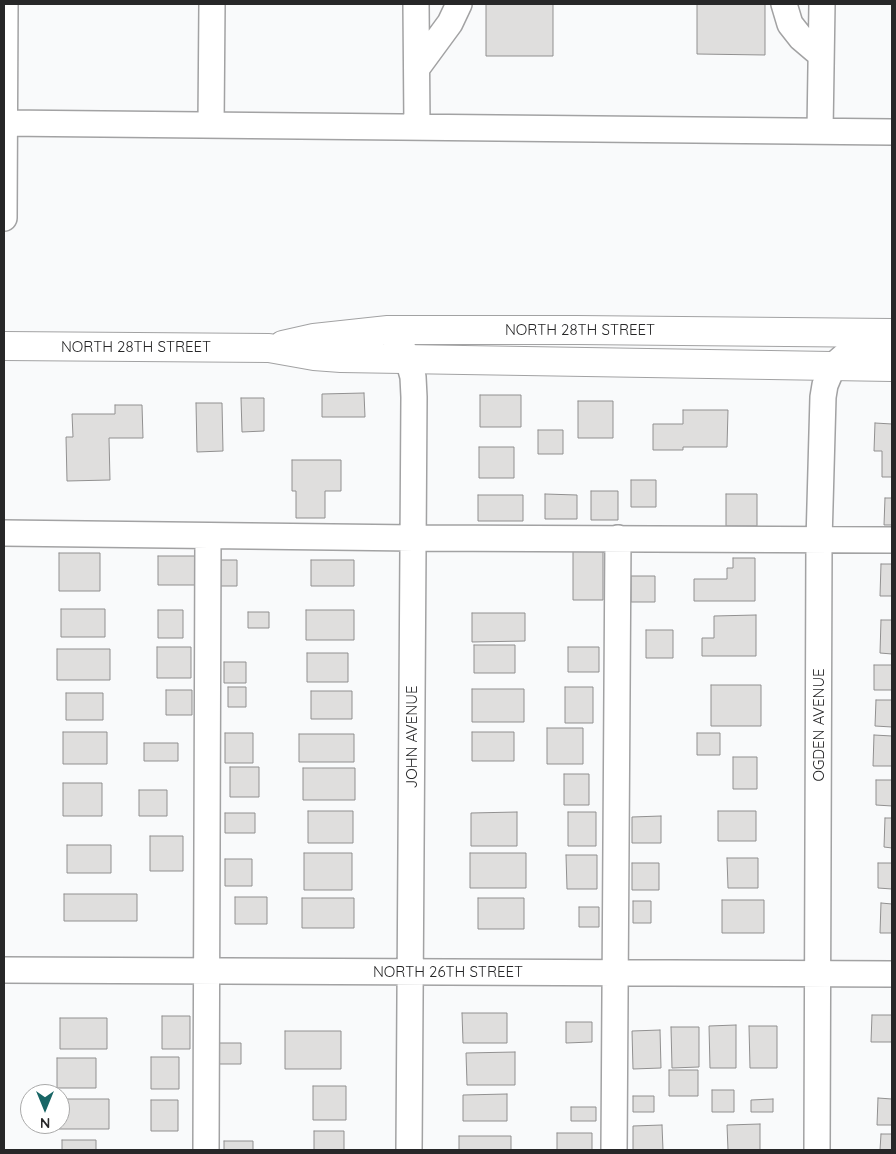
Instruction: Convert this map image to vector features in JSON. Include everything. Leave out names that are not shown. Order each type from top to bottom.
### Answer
[{"type":"main road","name":"NORTH 28TH STREET","points":[[269,348],[314,338],[388,330],[892,333]]},
{"type":"main road","name":"NORTH 28TH STREET","points":[[4,346],[269,348],[314,356],[408,359],[892,366]]},
{"type":"street","points":[[4,218],[5,4]]},
{"type":"street","points":[[211,125],[212,4]]},
{"type":"street","points":[[416,4],[417,127]]},
{"type":"street","points":[[417,68],[450,23],[459,4]]},
{"type":"street","points":[[784,4],[790,24],[801,38],[821,55]]},
{"type":"street","points":[[820,131],[822,4]]},
{"type":"street","points":[[4,123],[892,132]]},
{"type":"street","name":"JOHN AVENUE","points":[[388,330],[401,345],[408,359],[413,377],[414,397],[409,1150]]},
{"type":"street","points":[[833,366],[849,352],[855,350],[865,347],[892,348]]},
{"type":"street","name":"OGDEN AVENUE","points":[[817,1150],[819,541],[823,397],[825,385],[833,366]]},
{"type":"street","points":[[4,533],[414,538],[892,540]]},
{"type":"street","points":[[206,1150],[208,536]]},
{"type":"street","points":[[614,1150],[618,538]]},
{"type":"street","name":"NORTH 26TH STREET","points":[[4,970],[892,974]]},
{"type":"building","points":[[486,4],[553,4],[553,56],[486,56]]},
{"type":"building","points":[[697,4],[765,4],[765,55],[697,54]]},
{"type":"building","points":[[364,393],[365,417],[322,417],[322,394]]},
{"type":"building","points":[[480,395],[521,395],[521,427],[480,427]]},
{"type":"building","points":[[241,398],[264,398],[264,431],[242,432]]},
{"type":"building","points":[[578,401],[613,401],[613,438],[578,438]]},
{"type":"building","points":[[196,403],[222,403],[223,451],[197,452]]},
{"type":"building","points":[[115,405],[142,405],[143,438],[109,438],[110,480],[67,481],[66,437],[73,437],[72,414],[115,414]]},
{"type":"building","points":[[683,410],[728,410],[727,447],[683,447],[683,450],[653,450],[653,424],[683,424]]},
{"type":"building","points":[[875,423],[892,424],[892,477],[882,477],[882,451],[874,451]]},
{"type":"building","points":[[538,430],[563,430],[563,454],[538,454]]},
{"type":"building","points":[[479,447],[514,447],[514,478],[479,478]]},
{"type":"building","points":[[292,460],[341,460],[341,491],[325,491],[325,518],[296,518],[296,491],[292,491]]},
{"type":"building","points":[[631,480],[656,480],[656,507],[631,507]]},
{"type":"building","points":[[591,491],[618,491],[618,520],[591,520]]},
{"type":"building","points":[[545,494],[577,495],[577,519],[545,519]]},
{"type":"building","points":[[726,494],[757,494],[757,526],[726,526]]},
{"type":"building","points":[[478,495],[523,495],[523,521],[478,521]]},
{"type":"building","points":[[885,498],[892,498],[892,525],[884,525]]},
{"type":"building","points":[[573,551],[603,551],[603,600],[573,600]]},
{"type":"building","points":[[59,553],[100,553],[100,591],[59,591]]},
{"type":"building","points":[[158,556],[196,556],[196,585],[158,585]]},
{"type":"building","points":[[733,558],[755,558],[755,601],[694,601],[694,579],[727,579],[727,568],[733,568]]},
{"type":"building","points":[[218,560],[237,560],[237,586],[218,586]]},
{"type":"building","points":[[311,560],[354,560],[354,586],[311,586]]},
{"type":"building","points":[[881,564],[892,564],[892,596],[880,596]]},
{"type":"building","points":[[631,576],[655,576],[655,602],[631,602]]},
{"type":"building","points":[[61,609],[105,609],[105,637],[61,637]]},
{"type":"building","points":[[158,610],[183,610],[183,638],[158,638]]},
{"type":"building","points":[[306,610],[354,610],[354,640],[306,640]]},
{"type":"building","points":[[248,612],[269,612],[269,628],[248,628]]},
{"type":"building","points":[[472,613],[525,613],[525,641],[472,642]]},
{"type":"building","points":[[756,615],[756,656],[702,656],[702,638],[714,638],[714,616]]},
{"type":"building","points":[[881,620],[892,620],[892,654],[880,653]]},
{"type":"building","points":[[646,630],[673,630],[673,658],[646,658]]},
{"type":"building","points":[[474,645],[515,645],[515,673],[474,673]]},
{"type":"building","points":[[157,647],[191,647],[191,678],[157,678]]},
{"type":"building","points":[[568,647],[599,647],[599,672],[568,672]]},
{"type":"building","points":[[57,649],[110,649],[110,680],[57,680]]},
{"type":"building","points":[[307,653],[348,653],[348,682],[307,682]]},
{"type":"building","points":[[224,662],[246,662],[246,683],[224,683]]},
{"type":"building","points":[[874,665],[892,665],[892,690],[874,690]]},
{"type":"building","points":[[711,685],[761,685],[761,726],[711,726]]},
{"type":"building","points":[[228,687],[246,687],[246,707],[228,707]]},
{"type":"building","points":[[565,687],[593,687],[593,723],[565,723]]},
{"type":"building","points":[[472,689],[524,689],[524,722],[472,722]]},
{"type":"building","points":[[166,690],[192,690],[192,715],[166,715]]},
{"type":"building","points":[[311,691],[352,691],[352,719],[311,719]]},
{"type":"building","points":[[66,693],[103,693],[103,720],[66,720]]},
{"type":"building","points":[[876,700],[892,700],[892,727],[875,726]]},
{"type":"building","points":[[547,728],[583,728],[583,764],[547,764]]},
{"type":"building","points":[[63,732],[107,732],[107,764],[63,764]]},
{"type":"building","points":[[472,732],[514,732],[514,761],[472,761]]},
{"type":"building","points":[[225,733],[253,733],[253,763],[225,763]]},
{"type":"building","points":[[697,733],[720,733],[720,755],[697,755]]},
{"type":"building","points":[[299,734],[354,734],[354,762],[299,762]]},
{"type":"building","points":[[874,735],[892,736],[892,766],[873,766]]},
{"type":"building","points":[[144,743],[178,743],[178,761],[144,761]]},
{"type":"building","points":[[733,757],[757,757],[757,789],[733,789]]},
{"type":"building","points":[[230,767],[259,767],[259,797],[230,797]]},
{"type":"building","points":[[303,768],[355,768],[355,800],[303,800]]},
{"type":"building","points":[[564,774],[589,774],[589,805],[564,805]]},
{"type":"building","points":[[876,780],[892,780],[892,806],[876,805]]},
{"type":"building","points":[[63,783],[102,783],[102,816],[63,816]]},
{"type":"building","points":[[139,790],[167,790],[167,816],[139,816]]},
{"type":"building","points":[[308,811],[353,811],[353,843],[308,843]]},
{"type":"building","points":[[718,811],[756,811],[756,841],[718,841]]},
{"type":"building","points":[[517,812],[517,846],[471,846],[471,813]]},
{"type":"building","points":[[568,812],[596,812],[596,846],[568,846]]},
{"type":"building","points":[[225,813],[255,813],[255,833],[225,833]]},
{"type":"building","points":[[661,816],[661,843],[632,843],[632,817]]},
{"type":"building","points":[[885,818],[892,818],[892,848],[884,847]]},
{"type":"building","points":[[150,836],[183,836],[183,871],[150,871]]},
{"type":"building","points":[[67,845],[111,845],[111,873],[67,873]]},
{"type":"building","points":[[304,853],[352,853],[352,890],[304,890]]},
{"type":"building","points":[[470,853],[526,853],[526,888],[470,888]]},
{"type":"building","points":[[566,855],[597,855],[597,889],[567,889]]},
{"type":"building","points":[[727,858],[758,858],[758,888],[728,888]]},
{"type":"building","points":[[225,859],[252,859],[252,886],[225,886]]},
{"type":"building","points":[[632,863],[659,863],[659,890],[632,890]]},
{"type":"building","points":[[878,863],[892,863],[892,889],[878,888]]},
{"type":"building","points":[[64,894],[137,894],[137,921],[64,921]]},
{"type":"building","points":[[235,897],[267,897],[267,924],[235,924]]},
{"type":"building","points":[[302,898],[354,898],[354,928],[302,928]]},
{"type":"building","points":[[478,898],[524,898],[524,929],[478,929]]},
{"type":"building","points":[[722,900],[764,900],[764,933],[722,933]]},
{"type":"building","points":[[633,901],[651,901],[651,923],[633,923]]},
{"type":"building","points":[[881,903],[892,904],[892,933],[880,933]]},
{"type":"building","points":[[579,907],[599,907],[599,927],[579,927]]},
{"type":"building","points":[[462,1013],[507,1013],[507,1043],[463,1043]]},
{"type":"building","points":[[872,1015],[892,1015],[892,1042],[871,1042]]},
{"type":"building","points":[[162,1016],[190,1016],[190,1049],[162,1049]]},
{"type":"building","points":[[60,1018],[107,1018],[107,1049],[60,1049]]},
{"type":"building","points":[[566,1022],[592,1022],[592,1042],[566,1043]]},
{"type":"building","points":[[736,1025],[736,1068],[710,1068],[709,1026]]},
{"type":"building","points":[[749,1026],[777,1026],[777,1068],[750,1068]]},
{"type":"building","points":[[671,1027],[699,1027],[699,1067],[672,1068]]},
{"type":"building","points":[[660,1030],[661,1068],[633,1069],[632,1031]]},
{"type":"building","points":[[285,1031],[341,1031],[341,1069],[285,1069]]},
{"type":"building","points":[[218,1043],[241,1043],[241,1064],[218,1064]]},
{"type":"building","points":[[515,1052],[515,1085],[467,1085],[466,1053]]},
{"type":"building","points":[[151,1057],[179,1057],[179,1089],[151,1089]]},
{"type":"building","points":[[57,1058],[96,1058],[96,1088],[70,1088],[70,1084],[57,1084]]},
{"type":"building","points":[[669,1070],[698,1070],[698,1096],[669,1096]]},
{"type":"building","points":[[313,1086],[346,1086],[346,1120],[313,1120]]},
{"type":"building","points":[[712,1090],[734,1090],[734,1112],[712,1112]]},
{"type":"building","points":[[507,1094],[507,1121],[463,1121],[463,1095]]},
{"type":"building","points":[[633,1096],[654,1096],[654,1112],[633,1112]]},
{"type":"building","points":[[878,1098],[892,1099],[892,1125],[877,1125]]},
{"type":"building","points":[[70,1099],[109,1099],[109,1129],[70,1129]]},
{"type":"building","points":[[773,1099],[773,1112],[751,1112],[751,1100]]},
{"type":"building","points":[[151,1100],[178,1100],[178,1131],[151,1131]]},
{"type":"building","points":[[571,1107],[596,1107],[596,1121],[571,1121]]},
{"type":"building","points":[[760,1124],[760,1150],[728,1150],[727,1125]]},
{"type":"building","points":[[662,1125],[663,1150],[633,1150],[633,1126]]},
{"type":"building","points":[[314,1131],[344,1131],[344,1150],[314,1150]]},
{"type":"building","points":[[557,1133],[592,1133],[592,1150],[557,1150]]},
{"type":"building","points":[[881,1134],[892,1134],[892,1150],[880,1150]]},
{"type":"building","points":[[459,1136],[511,1136],[511,1150],[459,1150]]},
{"type":"building","points":[[62,1140],[96,1140],[96,1150],[62,1150]]},
{"type":"building","points":[[224,1141],[253,1141],[253,1150],[224,1150]]}]
